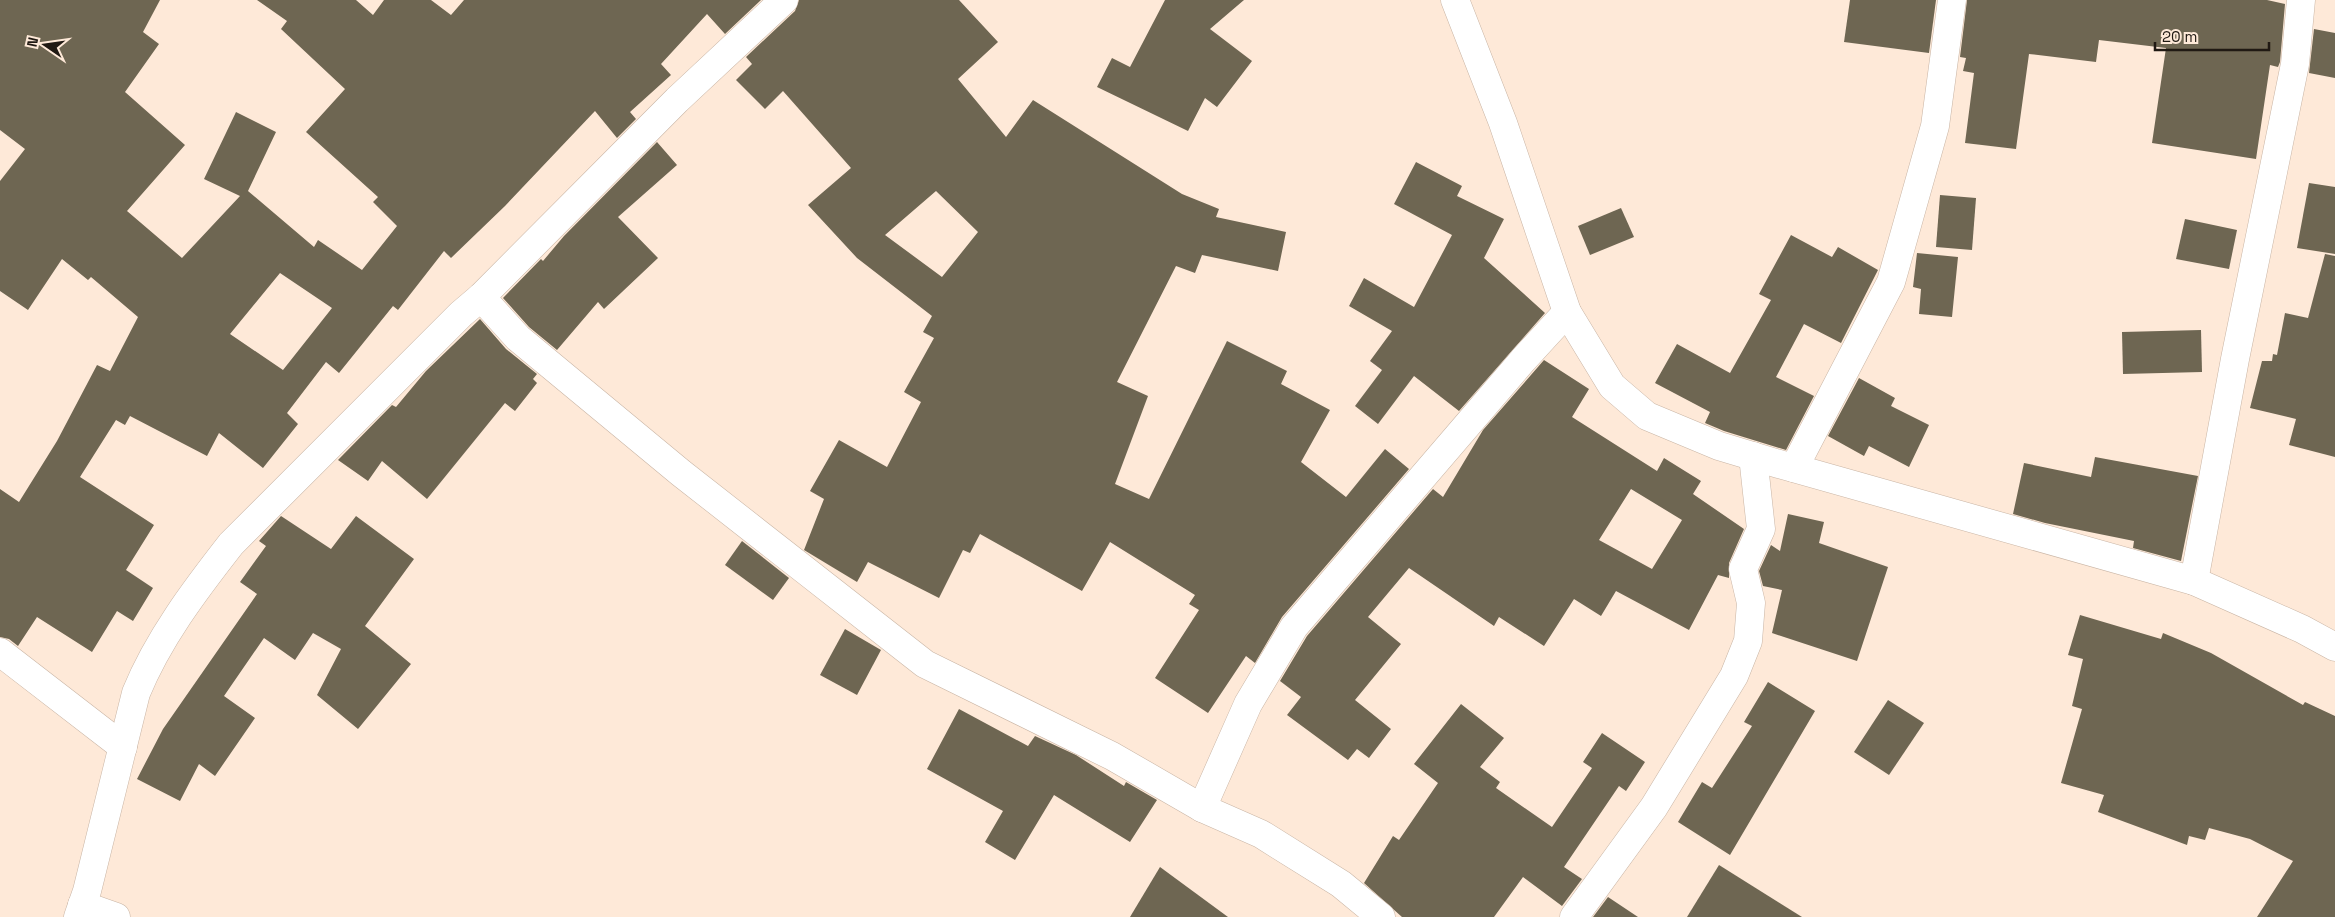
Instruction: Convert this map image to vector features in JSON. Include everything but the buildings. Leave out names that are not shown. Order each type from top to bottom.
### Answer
[{"type":"street","points":[[116,917],[80,911],[136,693],[147,666],[202,581],[225,552],[461,314],[481,297],[677,100],[784,0]]},
{"type":"street","points":[[1455,0],[1504,123],[1567,312],[1612,386],[1646,416],[1688,434],[1752,456],[2194,581],[2302,629],[2335,647]]},
{"type":"street","points":[[1794,468],[1891,282],[1935,126],[1952,0]]},
{"type":"street","points":[[2194,581],[2235,359],[2295,64],[2301,0]]},
{"type":"street","points":[[481,297],[518,338],[681,474],[925,664],[1112,756],[1202,808],[1261,834],[1341,884],[1381,917]]},
{"type":"street","points":[[1202,808],[1248,704],[1294,627],[1567,312]]},
{"type":"street","points":[[1574,917],[1654,807],[1734,676],[1748,642],[1751,603],[1743,569],[1762,529],[1752,456]]},
{"type":"street","points":[[0,652],[122,747]]}]
